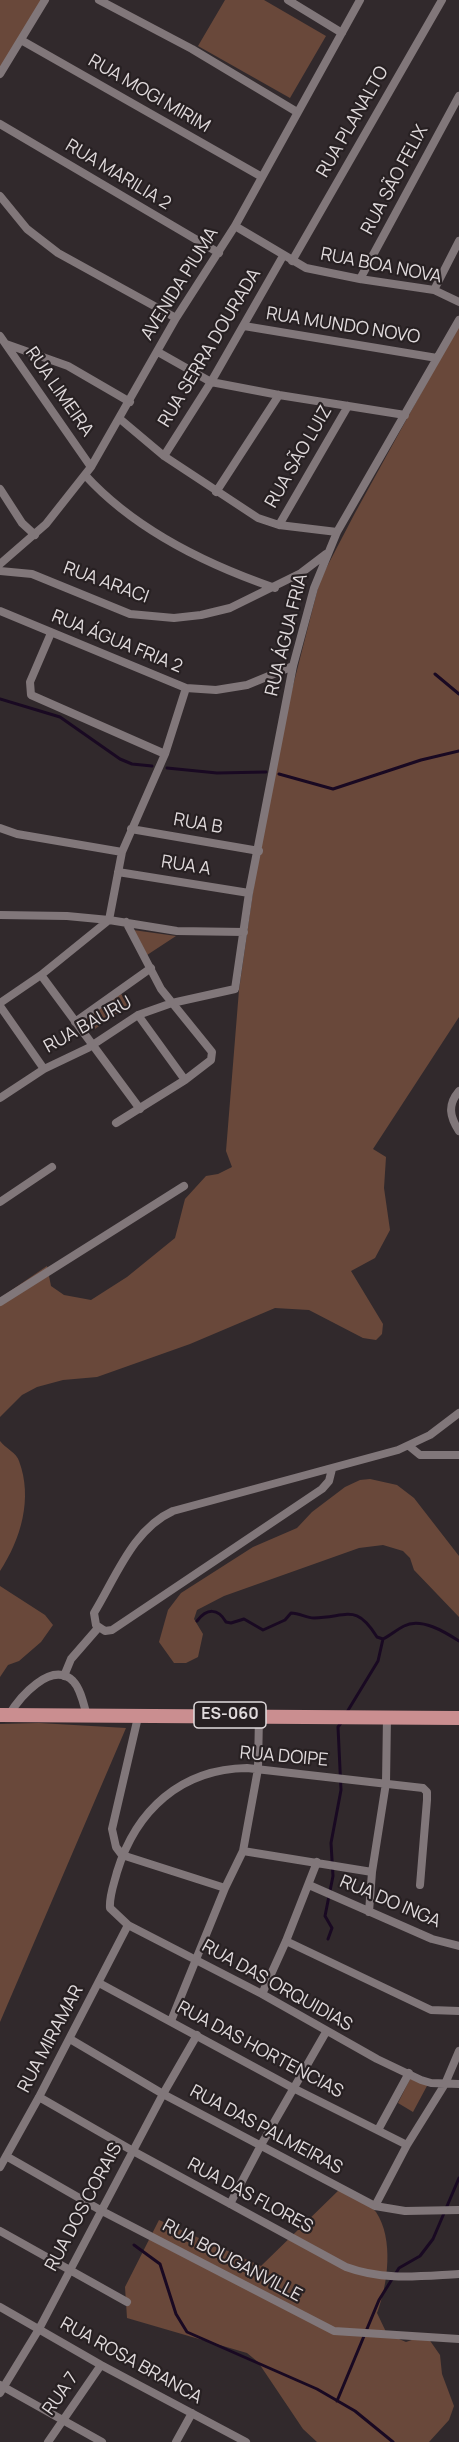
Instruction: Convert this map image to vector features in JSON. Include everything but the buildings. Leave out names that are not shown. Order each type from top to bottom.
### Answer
[{"type":"main road","name":"ES-060","points":[[5,1715],[459,1718]]},
{"type":"street","points":[[0,74],[45,0]]},
{"type":"street","points":[[99,0],[192,49],[297,112]]},
{"type":"street","points":[[288,0],[342,33]]},
{"type":"street","name":"AVENIDA PIUMA","points":[[0,564],[35,535],[91,467],[176,318],[235,226],[360,0]]},
{"type":"street","name":"RUA PLANALTO","points":[[292,261],[442,0]]},
{"type":"street","name":"RUA MOGI MIRIM","points":[[21,40],[262,177]]},
{"type":"street","name":"RUA SÃO FELIX","points":[[360,279],[459,96]]},
{"type":"street","name":"RUA MARILIA 2","points":[[0,124],[219,253]]},
{"type":"street","points":[[0,196],[27,229],[58,253],[176,318]]},
{"type":"street","name":"RUA BOA NOVA","points":[[235,226],[306,268],[434,290],[459,302]]},
{"type":"street","points":[[434,290],[459,241]]},
{"type":"street","name":"RUA SERRA DOURADA","points":[[164,456],[211,382],[283,256]]},
{"type":"street","name":"RUA ÁGUA FRIA","points":[[235,989],[249,893],[259,851],[293,666],[314,588],[337,532],[459,320]]},
{"type":"street","name":"RUA MUNDO NOVO","points":[[244,326],[437,358]]},
{"type":"street","name":"RUA LIMEIRA","points":[[0,336],[91,467]]},
{"type":"street","points":[[6,344],[68,366],[130,402]]},
{"type":"street","points":[[158,352],[211,382],[405,415]]},
{"type":"street","points":[[216,492],[279,395]]},
{"type":"street","name":"RUA SÃO LUIZ","points":[[279,525],[348,406]]},
{"type":"street","points":[[120,419],[164,456],[258,518],[279,525],[337,532]]},
{"type":"street","points":[[85,475],[126,512],[180,548],[232,573],[275,588]]},
{"type":"street","points":[[0,489],[22,523],[35,535]]},
{"type":"street","name":"RUA ARACI","points":[[0,571],[32,574],[111,607],[150,617],[174,618],[230,608],[275,588],[301,573],[328,552]]},
{"type":"street","name":"RUA ÁGUA FRIA 2","points":[[0,610],[186,688],[216,690],[247,685],[293,666]]},
{"type":"street","points":[[51,633],[29,688],[31,695],[165,754]]},
{"type":"street","points":[[44,1069],[0,1005],[109,920],[122,852],[165,754],[186,688]]},
{"type":"street","points":[[0,828],[17,834],[122,852]]},
{"type":"street","name":"RUA B","points":[[131,829],[259,851]]},
{"type":"street","name":"RUA A","points":[[118,872],[249,893]]},
{"type":"street","points":[[0,915],[68,916],[126,922],[177,931],[244,932]]},
{"type":"street","points":[[116,1124],[211,1060],[212,1052],[161,989],[126,922]]},
{"type":"street","points":[[75,1022],[151,968]]},
{"type":"street","points":[[41,975],[140,1109]]},
{"type":"street","name":"RUA BAURU","points":[[0,1098],[44,1069],[92,1045],[138,1015],[172,1003],[235,989]]},
{"type":"street","points":[[138,1015],[184,1080]]},
{"type":"street","points":[[459,1091],[452,1101],[450,1111],[459,1131]]},
{"type":"street","points":[[0,1202],[52,1167]]},
{"type":"street","points":[[0,1302],[184,1186]]},
{"type":"street","points":[[332,1469],[329,1481],[322,1489],[112,1630],[105,1631],[98,1628],[94,1621],[94,1613],[136,1541],[159,1519],[173,1511],[409,1446],[430,1435],[459,1413]]},
{"type":"street","points":[[409,1446],[420,1455],[459,1455]]},
{"type":"street","points":[[64,1676],[70,1659],[98,1628]]},
{"type":"street","points":[[5,1715],[44,1678],[54,1675],[64,1676],[76,1685],[87,1716]]},
{"type":"street","points":[[171,2021],[225,1888],[243,1851],[258,1769],[259,1715]]},
{"type":"street","points":[[138,1717],[112,1828],[116,1847],[122,1855],[225,1888]]},
{"type":"street","points":[[369,1912],[372,1872],[386,1783],[387,1717]]},
{"type":"street","name":"RUA DOIPE","points":[[110,1896],[122,1855],[150,1810],[182,1784],[219,1770],[258,1769],[416,1785],[423,1788],[427,1792],[420,1885]]},
{"type":"street","points":[[243,1851],[372,1872]]},
{"type":"street","points":[[262,1994],[317,1862]]},
{"type":"street","name":"RUA DO INGA","points":[[309,1885],[432,1939],[459,1946]]},
{"type":"street","name":"RUA DAS ORQUIDIAS","points":[[110,1896],[111,1911],[128,1925],[262,1994],[326,2032],[377,2059],[431,2083],[459,2084]]},
{"type":"street","name":"RUA MIRAMAR","points":[[0,2167],[70,2039],[128,1925]]},
{"type":"street","points":[[286,1941],[431,2010],[459,2011]]},
{"type":"street","name":"RUA DAS HORTENCIAS","points":[[99,1983],[292,2088],[407,2145]]},
{"type":"street","points":[[230,2204],[292,2088],[326,2032]]},
{"type":"street","name":"RUA DOS CORAIS","points":[[1,2388],[39,2329],[163,2094],[197,2035]]},
{"type":"street","name":"RUA DAS PALMEIRAS","points":[[70,2039],[163,2094],[375,2206],[405,2211],[459,2210]]},
{"type":"street","points":[[375,2206],[407,2145],[445,2084],[459,2051]]},
{"type":"street","points":[[378,2130],[409,2073]]},
{"type":"street","name":"RUA DAS FLORES","points":[[39,2097],[346,2267],[362,2272],[404,2277],[459,2274]]},
{"type":"street","name":"RUA BOUGANVILLE","points":[[6,2156],[102,2211],[334,2331],[459,2339]]},
{"type":"street","points":[[0,2231],[70,2268],[127,2302]]},
{"type":"street","name":"RUA ROSA BRANCA","points":[[0,2307],[101,2365],[246,2442]]},
{"type":"street","name":"RUA 7","points":[[48,2442],[101,2365]]},
{"type":"street","points":[[1,2388],[102,2442]]},
{"type":"street","points":[[176,2442],[192,2414]]},
{"type":"shaded area","points":[[0,0],[49,0],[0,76]]},
{"type":"shaded area","points":[[225,0],[264,0],[326,36],[290,98],[198,46]]},
{"type":"shaded area","points":[[459,324],[459,1017],[373,1149],[386,1157],[384,1188],[390,1230],[375,1258],[351,1271],[383,1324],[382,1334],[376,1340],[363,1338],[309,1310],[275,1308],[190,1344],[97,1377],[63,1380],[37,1387],[22,1395],[0,1417],[0,1298],[47,1266],[51,1286],[64,1295],[91,1300],[127,1277],[175,1238],[185,1199],[206,1176],[218,1174],[232,1167],[226,1151],[239,990],[261,836],[282,729],[320,580]]},
{"type":"shaded area","points":[[126,929],[176,936],[144,957]]},
{"type":"shaded area","points":[[119,991],[129,1005],[92,1031],[82,1017]]},
{"type":"shaded area","points":[[0,1441],[18,1458],[23,1475],[25,1504],[14,1546],[0,1571]]},
{"type":"shaded area","points":[[370,1479],[397,1485],[414,1498],[459,1556],[459,1617],[414,1570],[410,1558],[403,1551],[383,1545],[359,1548],[224,1596],[197,1610],[194,1619],[203,1634],[198,1657],[186,1663],[174,1663],[159,1642],[168,1610],[181,1593],[253,1547],[297,1528],[312,1512],[345,1487],[360,1480]]},
{"type":"shaded area","points":[[0,1586],[45,1615],[53,1625],[41,1642],[19,1661],[8,1665],[0,1677]]},
{"type":"shaded area","points":[[39,1723],[126,1728],[0,2022],[0,1724]]},
{"type":"shaded area","points":[[412,2075],[428,2084],[413,2112],[398,2103]]},
{"type":"shaded area","points":[[341,2188],[352,2192],[371,2207],[382,2223],[387,2262],[384,2289],[377,2313],[387,2334],[406,2342],[426,2335],[440,2355],[442,2374],[454,2406],[449,2420],[429,2442],[317,2442],[303,2429],[258,2362],[247,2353],[127,2318],[125,2287],[159,2220],[261,2266]]},
{"type":"waterway","points":[[435,674],[459,694]]},
{"type":"waterway","points":[[0,699],[60,717],[120,759],[132,764],[152,766]]},
{"type":"waterway","points":[[279,774],[333,789],[421,760],[459,751]]},
{"type":"waterway","points":[[167,768],[217,773],[266,772]]},
{"type":"waterway","points":[[197,1621],[212,1611],[220,1614],[226,1622],[231,1623],[244,1619],[263,1630],[285,1620],[291,1613],[314,1618],[350,1614],[363,1620],[377,1637],[383,1639]]},
{"type":"waterway","points":[[383,1639],[404,1626],[418,1623],[433,1627],[459,1641]]},
{"type":"waterway","points":[[347,1712],[378,1661],[383,1639]]},
{"type":"waterway","points":[[328,1939],[332,1928],[325,1916],[333,1876],[331,1843],[341,1790],[338,1727],[341,1723]]},
{"type":"waterway","points":[[337,2401],[379,2300],[399,2268],[420,2256],[433,2239],[459,2178]]},
{"type":"waterway","points":[[134,2245],[160,2264],[176,2314],[187,2332],[317,2389],[355,2411],[393,2442]]}]
